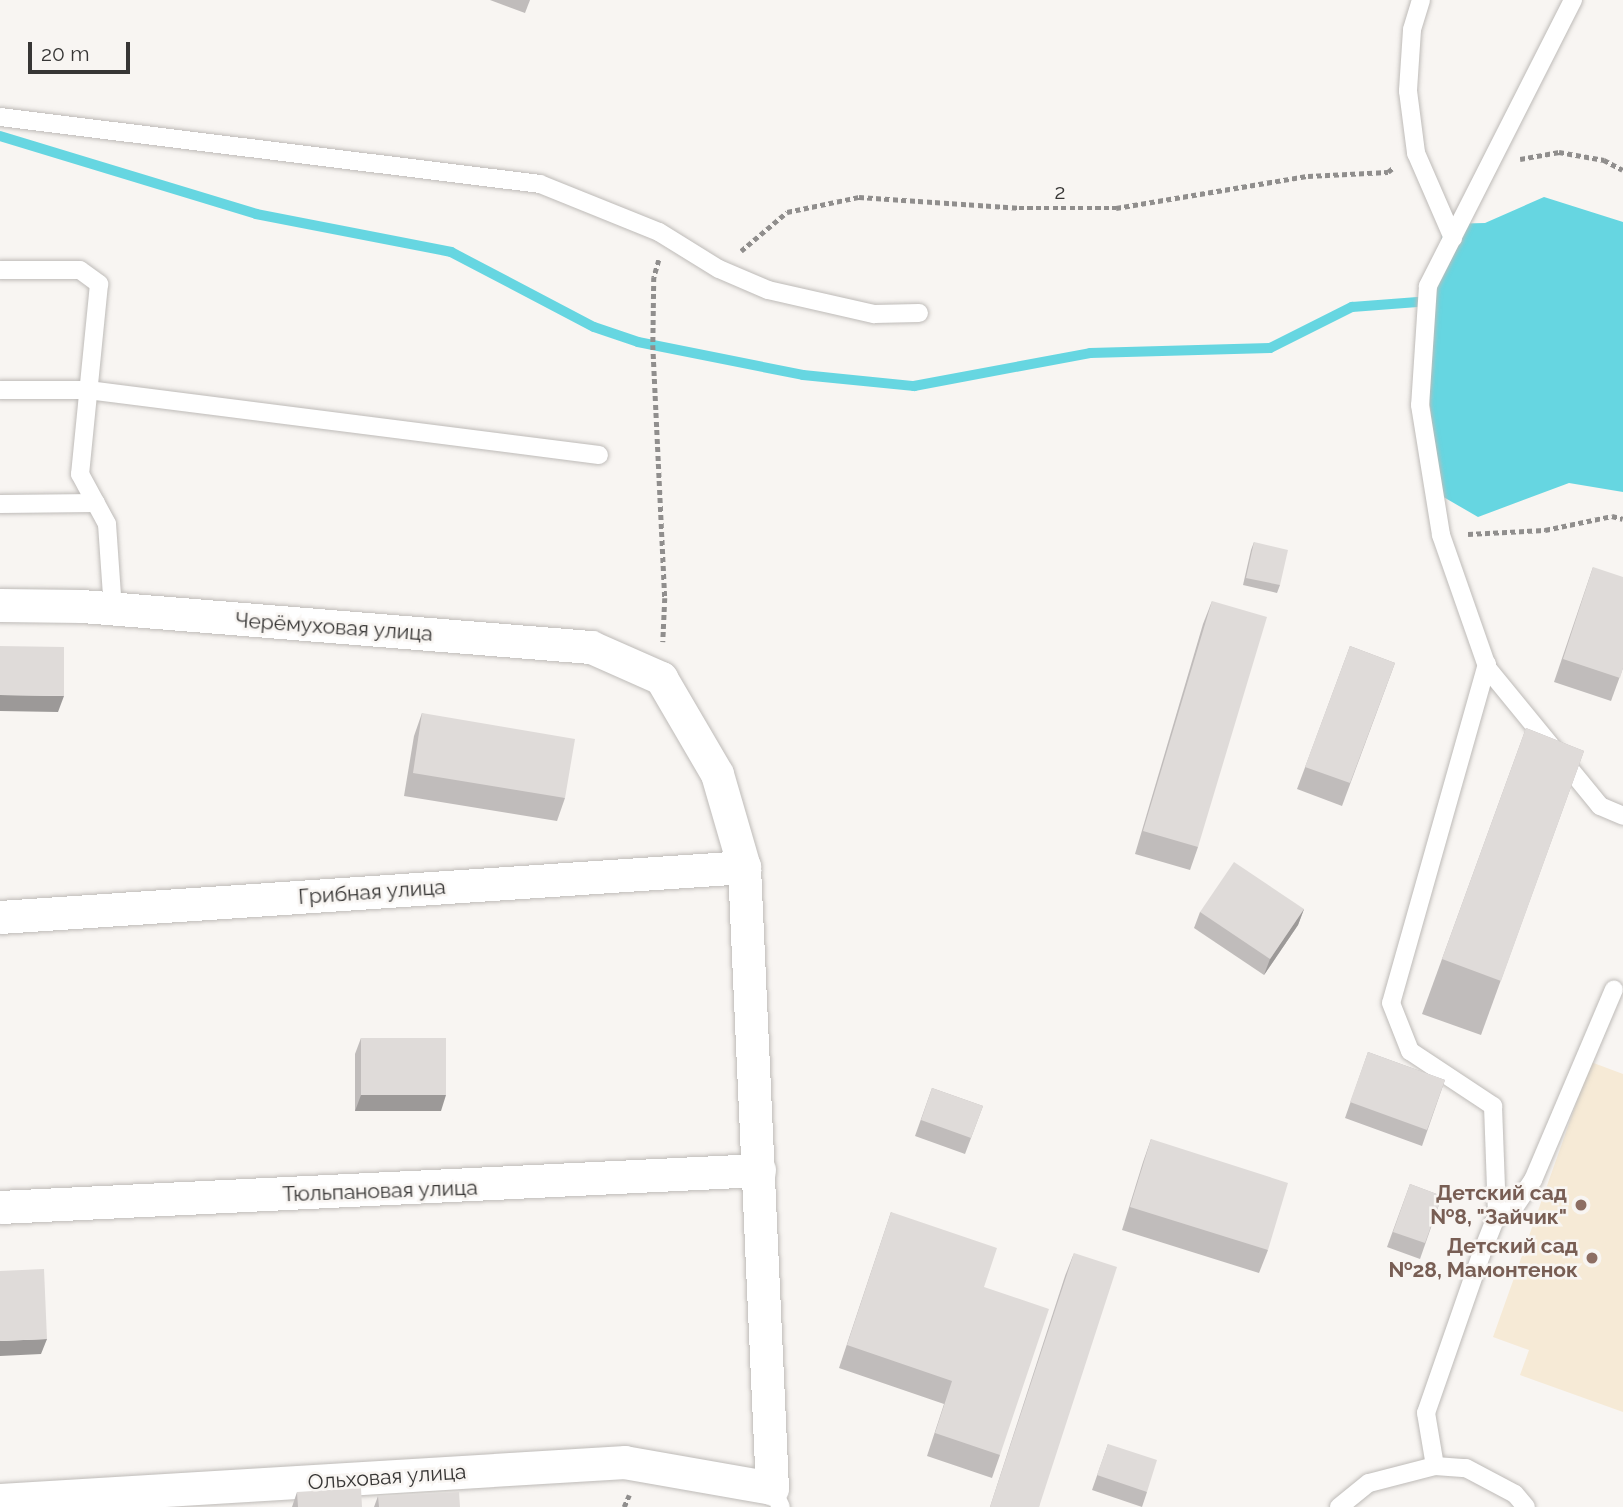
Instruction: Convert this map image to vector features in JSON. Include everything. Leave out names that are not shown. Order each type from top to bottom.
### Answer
[{"type":"street","name":"Черёмуховая улица","points":[[0,605],[113,610],[591,647],[661,677]]},
{"type":"street","points":[[661,677],[717,774],[744,867],[776,1497]]},
{"type":"street","name":"Грибная улица","points":[[0,917],[744,867]]},
{"type":"street","name":"Тюльпановая улица","points":[[0,1208],[759,1170]]},
{"type":"street","name":"Ольховая улица","points":[[0,1500],[625,1462],[776,1497]]},
{"type":"lane","points":[[1420,0],[1412,30],[1408,91],[1416,153],[1453,238]]},
{"type":"lane","points":[[1573,0],[1428,286],[1420,405],[1441,535],[1487,664],[1600,806],[1623,816]]},
{"type":"lane","points":[[0,117],[540,184],[659,232],[719,269],[768,290],[874,314],[919,313]]},
{"type":"lane","points":[[0,270],[80,270],[99,284],[80,474],[107,524],[113,610]]},
{"type":"lane","points":[[0,390],[88,390],[599,455]]},
{"type":"lane","points":[[0,504],[96,503]]},
{"type":"lane","points":[[1435,1466],[1426,1413],[1497,1216],[1493,1106],[1410,1051],[1391,1003],[1487,664]]},
{"type":"lane","points":[[1497,1216],[1514,1208],[1533,1180],[1614,989]]},
{"type":"lane","points":[[1339,1507],[1369,1483],[1435,1466],[1466,1468],[1515,1494],[1526,1507]]},
{"type":"path","points":[[1506,161],[1559,152],[1604,160],[1623,170]]},
{"type":"path","name":"2","points":[[719,269],[787,212],[859,197],[1019,208],[1116,208],[1308,176],[1388,172],[1416,153]]},
{"type":"path","points":[[654,277],[654,413],[665,598],[661,677]]},
{"type":"path","points":[[1441,535],[1545,530],[1612,516],[1623,519]]},
{"type":"shaded area","name":"Детский сад №8, \"Зайчик\"","points":[[1591,1062],[1623,1074],[1623,1412],[1520,1375],[1529,1350],[1493,1337]]},
{"type":"water","points":[[1544,197],[1623,222],[1623,492],[1569,483],[1478,517],[1440,495],[1427,380],[1443,224],[1485,223]]},
{"type":"building","points":[[1254,542],[1288,550],[1280,585],[1246,578]]},
{"type":"building","points":[[1593,567],[1623,577],[1623,668],[1620,678],[1563,659]]},
{"type":"building","points":[[1212,601],[1267,617],[1198,847],[1143,831]]},
{"type":"building","points":[[0,646],[64,647],[64,696],[0,695]]},
{"type":"building","points":[[1350,646],[1395,663],[1350,783],[1305,767]]},
{"type":"building","points":[[422,713],[575,739],[565,798],[413,773]]},
{"type":"building","points":[[1526,728],[1584,751],[1501,981],[1442,959]]},
{"type":"building","points":[[1234,862],[1304,909],[1270,959],[1200,912]]},
{"type":"building","points":[[361,1038],[446,1038],[446,1095],[361,1095]]},
{"type":"building","points":[[1368,1052],[1445,1080],[1427,1130],[1350,1102]]},
{"type":"building","points":[[932,1088],[983,1106],[971,1138],[921,1120]]},
{"type":"building","points":[[1151,1139],[1288,1183],[1268,1250],[1130,1207]]},
{"type":"building","points":[[1410,1184],[1442,1196],[1425,1243],[1393,1232]]},
{"type":"building","points":[[891,1212],[997,1248],[984,1287],[1049,1309],[1000,1455],[935,1433],[952,1381],[847,1345]]},
{"type":"building","points":[[1074,1253],[1117,1267],[1039,1507],[990,1507]]},
{"type":"building","points":[[44,1269],[47,1339],[0,1341],[0,1271]]},
{"type":"building","points":[[1108,1444],[1157,1460],[1147,1492],[1097,1475]]},
{"type":"building","points":[[361,1488],[362,1507],[298,1507],[297,1492]]},
{"type":"building","points":[[459,1492],[460,1507],[379,1507],[378,1496]]},
{"type":"waterway","points":[[0,136],[256,214],[451,252],[594,327],[638,342],[803,375],[914,386],[1090,353],[1270,348],[1352,307],[1431,301]]},
{"type":"place","name":"Детский сад №8, \"Зайчик\"","points":[[1581,1205]]},
{"type":"place","name":"Детский сад №28, Мамонтенок","points":[[1592,1258]]}]
